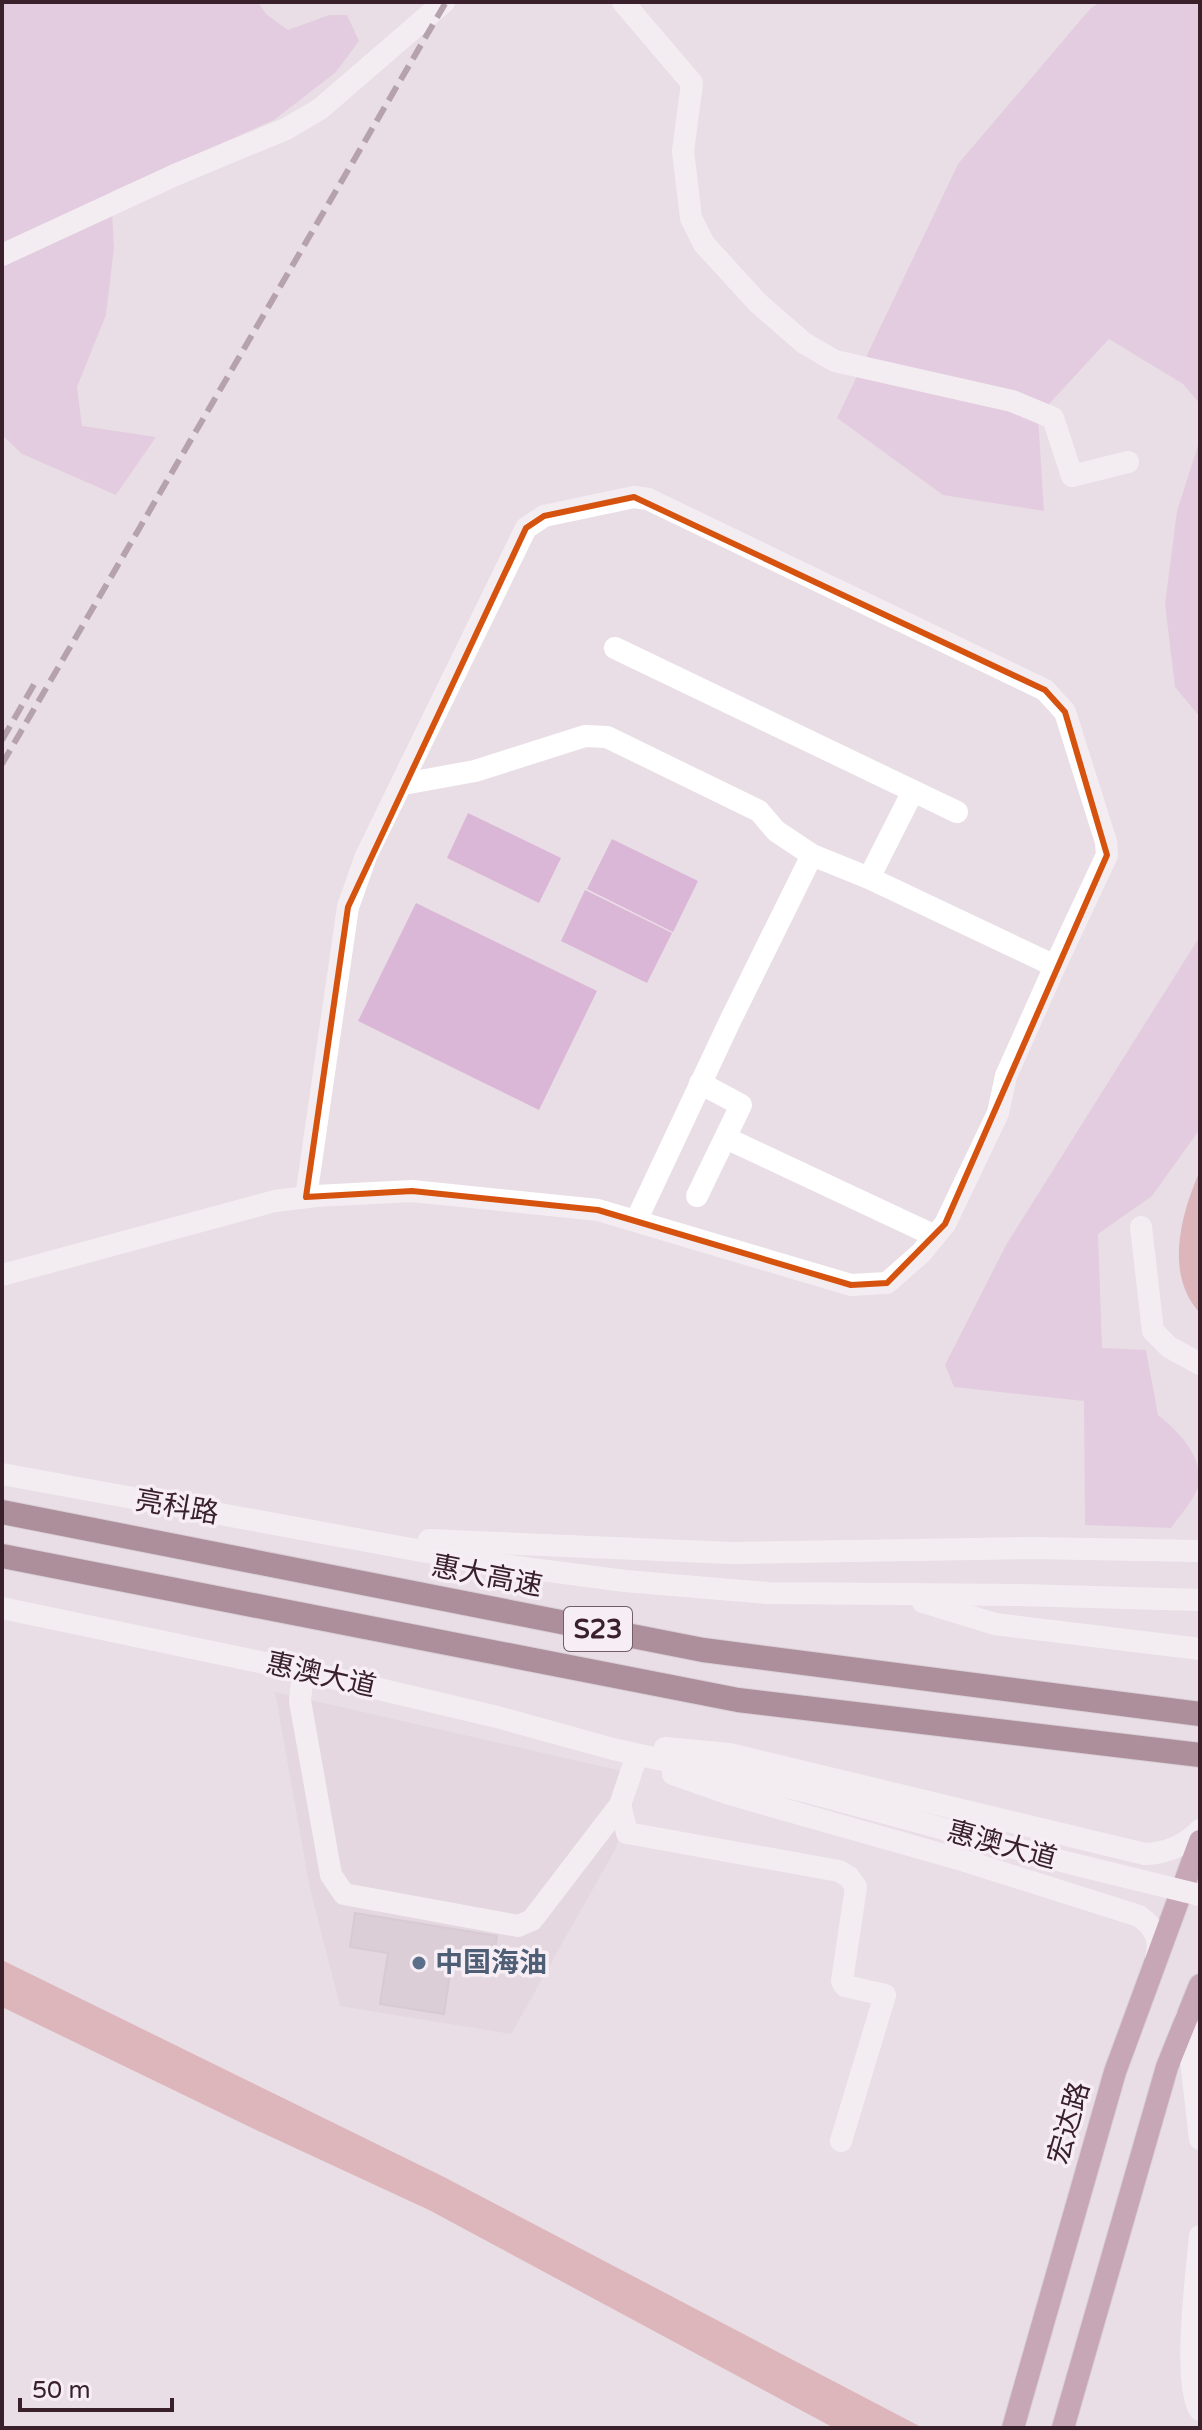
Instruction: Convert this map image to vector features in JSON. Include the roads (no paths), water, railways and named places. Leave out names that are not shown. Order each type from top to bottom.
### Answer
[{"type":"highway","name":"惠大高速","points":[[2,1512],[703,1650],[1200,1714]]},
{"type":"highway","name":"S23","points":[[2,1556],[738,1700],[1200,1755]]},
{"type":"main road","name":"宏达路","points":[[1014,2426],[1115,2072],[1200,1841]]},
{"type":"main road","points":[[1063,2428],[1167,2067],[1200,1985]]},
{"type":"street","points":[[2,255],[309,116],[350,85],[444,2]]},
{"type":"street","points":[[623,2],[692,83],[683,151],[691,218],[704,244],[758,303],[804,343],[835,361],[1012,401],[1053,418],[1072,476],[1128,462]]},
{"type":"street","points":[[2,1275],[275,1201],[412,1191],[598,1210],[851,1285],[887,1283],[912,1262],[945,1224],[998,1113],[1006,1076],[1107,855],[1106,842],[1065,712],[1045,690],[648,499],[634,497],[544,516],[526,528],[366,856],[348,907],[306,1197]]},
{"type":"street","points":[[615,648],[957,812]]},
{"type":"street","points":[[404,781],[409,783],[475,771],[585,736],[607,737],[759,811],[776,831],[812,855],[869,878],[1055,966]]},
{"type":"street","points":[[869,878],[912,793]]},
{"type":"street","points":[[636,1221],[812,855]]},
{"type":"street","points":[[697,1196],[741,1105],[700,1083]]},
{"type":"street","points":[[726,1138],[935,1236]]},
{"type":"street","points":[[1141,1227],[1153,1331],[1169,1347],[1200,1364]]},
{"type":"street","name":"亮科路","points":[[2,1474],[352,1537]]},
{"type":"street","points":[[352,1537],[731,1553],[1199,1548]]},
{"type":"street","points":[[352,1537],[487,1563],[625,1581],[767,1593],[1200,1600]]},
{"type":"street","points":[[899,1595],[995,1624],[1200,1649]]},
{"type":"street","name":"惠澳大道","points":[[2,1608],[303,1671],[497,1717],[637,1755],[804,1791],[1079,1866],[1200,1895]]},
{"type":"street","points":[[303,1671],[300,1701],[331,1875],[344,1894],[518,1926],[532,1920],[620,1805],[637,1755]]},
{"type":"street","points":[[637,1755],[660,1748],[729,1754],[1145,1854],[1170,1851],[1200,1830]]},
{"type":"street","points":[[637,1755],[659,1769],[733,1795],[962,1860],[1139,1916],[1147,1921],[1157,1937],[1155,1963]]},
{"type":"street","points":[[620,1805],[627,1833],[839,1871],[849,1877],[856,1887],[842,1981],[845,1986],[885,1995],[841,2141]]},
{"type":"street","points":[[1186,2018],[1200,2139]]},
{"type":"street","points":[[1200,2236],[1193,2323],[1196,2404],[1200,2410]]},
{"type":"railway","points":[[2,764],[446,2]]},
{"type":"railway","points":[[2,740],[36,681]]},
{"type":"place","name":"中国海油","points":[[419,1963]]}]
